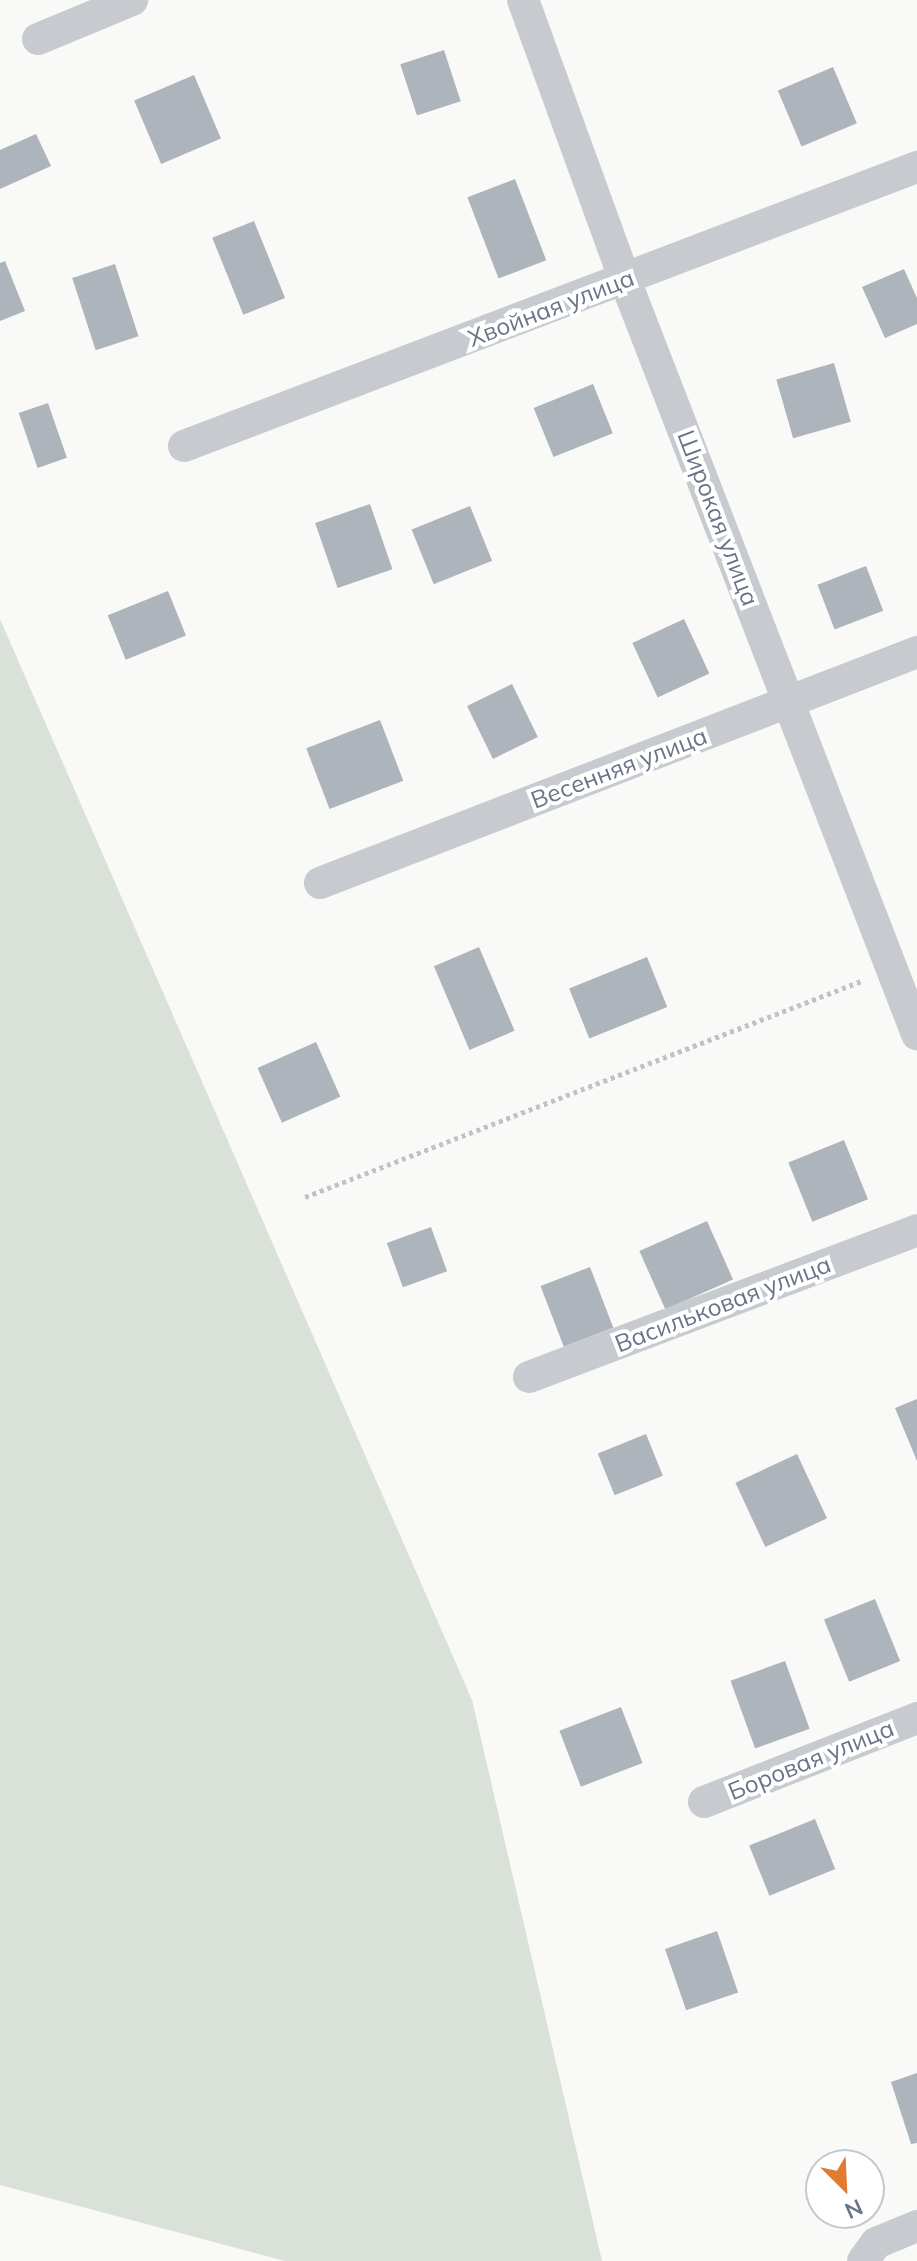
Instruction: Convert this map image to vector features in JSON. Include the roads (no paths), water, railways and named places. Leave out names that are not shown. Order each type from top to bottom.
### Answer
[{"type":"street","points":[[38,39],[132,0]]},
{"type":"street","name":"Широкая улица","points":[[523,0],[625,280],[917,1034]]},
{"type":"street","name":"Хвойная улица","points":[[184,446],[917,167]]},
{"type":"street","name":"Весенняя улица","points":[[320,883],[917,652]]},
{"type":"street","name":"Васильковая улица","points":[[529,1377],[917,1230]]},
{"type":"street","name":"Боровая улица","points":[[704,1802],[917,1718]]},
{"type":"street","points":[[863,2261],[876,2243],[917,2226]]}]
